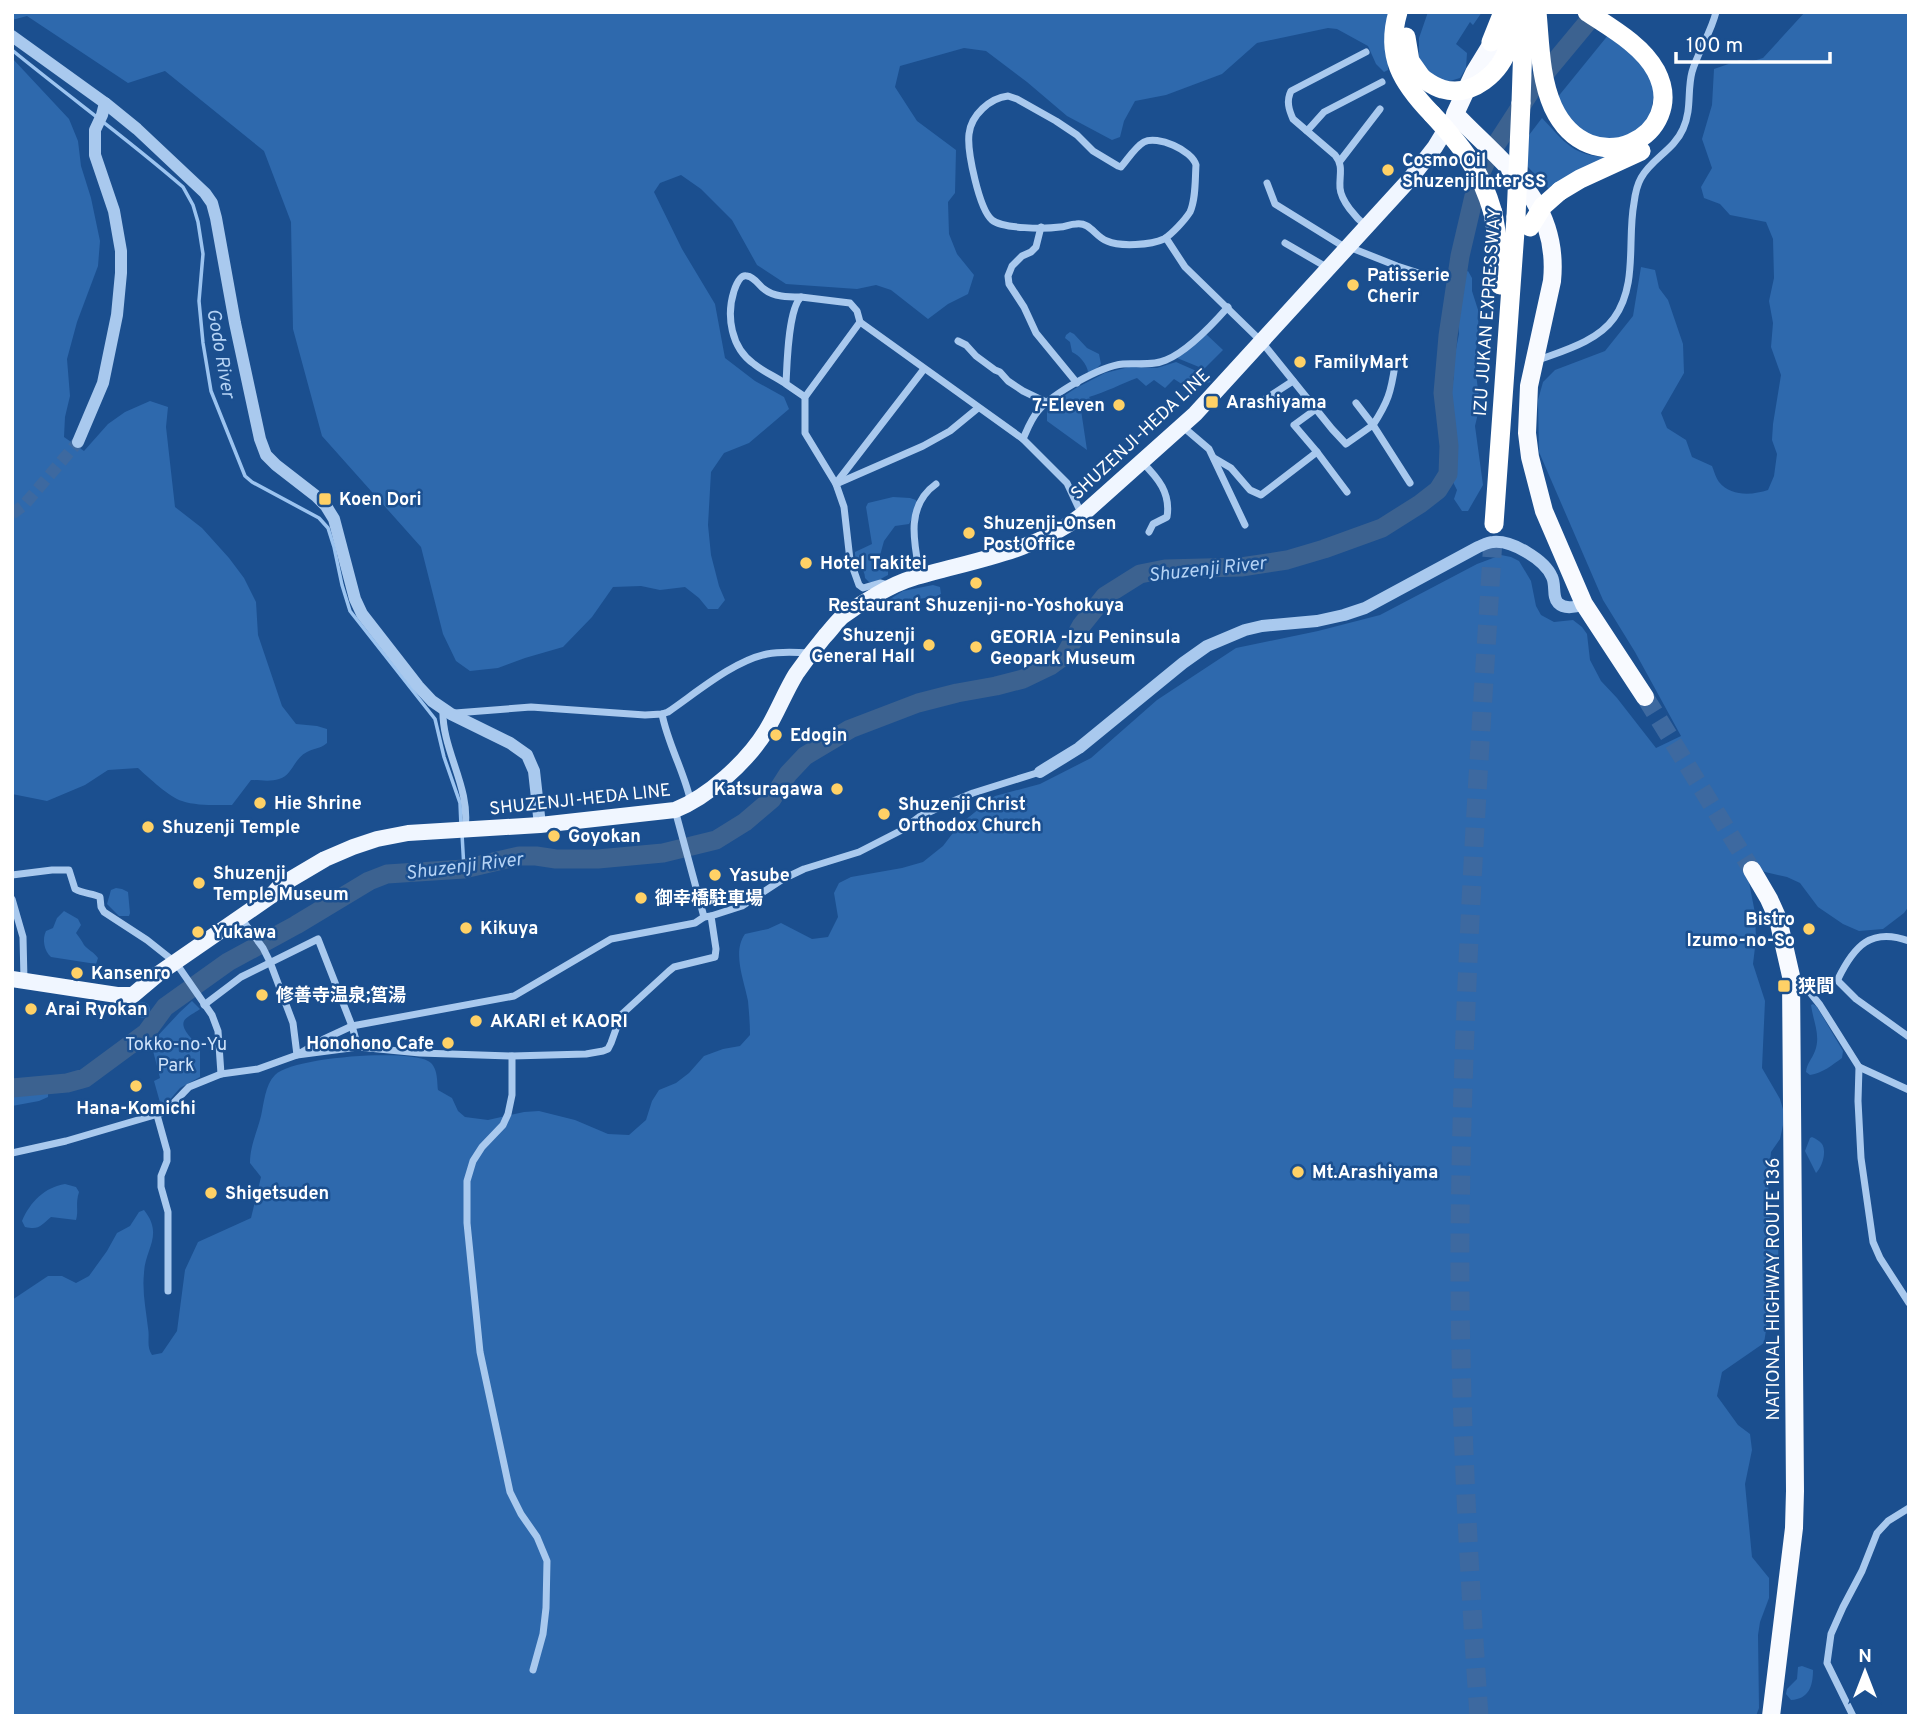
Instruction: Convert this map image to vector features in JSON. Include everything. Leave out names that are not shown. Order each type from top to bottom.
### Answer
[{"type":"highway","points":[[1398,12],[1394,34],[1397,66],[1413,94],[1468,156],[1483,182],[1493,213],[1498,243],[1502,405]]},
{"type":"highway","points":[[1411,12],[1406,29],[1410,61],[1422,78],[1440,89],[1450,90],[1469,89],[1486,79],[1500,64],[1506,54],[1512,32],[1513,12]]},
{"type":"highway","points":[[1503,12],[1455,114],[1533,197],[1544,217],[1551,244],[1553,268],[1529,386],[1527,433],[1530,457],[1544,511],[1584,604],[1645,697]]},
{"type":"highway","points":[[1491,42],[1513,12]]},
{"type":"highway","name":"IZU JUKAN EXPRESSWAY","points":[[1493,524],[1503,383],[1523,222],[1521,103],[1524,12]]},
{"type":"highway","points":[[1537,12],[1542,66],[1548,93],[1557,113],[1578,138],[1598,147],[1618,148],[1635,142],[1650,129],[1660,111],[1662,91],[1657,72],[1637,48],[1606,20]]},
{"type":"highway","points":[[1523,222],[1560,191],[1646,148],[1660,134],[1668,118],[1672,89],[1661,61],[1646,45],[1606,20],[1587,12]]},
{"type":"highway","name":"NATIONAL HIGHWAY ROUTE 136","points":[[1752,870],[1778,919],[1791,976],[1795,1491],[1794,1528],[1771,1716]]},
{"type":"main road","name":"SHUZENJI-HEDA LINE","points":[[18,980],[133,995],[179,968],[245,923],[281,885],[325,859],[377,839],[408,833],[540,825],[675,810],[691,804],[729,774],[755,746],[766,732],[796,675],[840,618],[869,599],[910,578],[987,559],[1015,549],[1059,530],[1082,516],[1261,341],[1410,179],[1435,147],[1455,114]]},
{"type":"street","points":[[1534,362],[1586,341],[1613,321],[1618,312],[1628,283],[1633,206],[1637,188],[1644,173],[1682,132],[1690,102],[1691,74],[1716,12]]},
{"type":"street","points":[[12,36],[106,103],[183,171],[212,203],[235,323],[260,439],[266,455],[326,506],[334,519],[355,599],[362,614],[418,686],[432,701],[447,711],[510,743],[527,755],[534,771],[540,825]]},
{"type":"street","points":[[1366,51],[1291,91],[1288,97],[1293,119],[1340,161],[1339,190],[1347,205],[1366,226]]},
{"type":"street","points":[[1307,131],[1324,112],[1382,82]]},
{"type":"street","points":[[998,97],[1017,99],[1056,121],[1077,135],[1093,151],[1121,167],[1142,143],[1149,141],[1174,146],[1189,154],[1196,165],[1192,204],[1185,219],[1166,238],[1144,244],[1124,244],[1107,241],[1083,224],[1060,227],[1000,224],[989,217],[981,202],[975,178],[969,134],[980,111],[998,97]]},
{"type":"street","points":[[78,442],[103,383],[117,315],[121,273],[121,251],[114,211],[95,155],[95,130],[106,103]]},
{"type":"street","points":[[1340,161],[1380,109]]},
{"type":"street","points":[[1267,183],[1275,204],[1348,247],[1431,277]]},
{"type":"street","points":[[1041,227],[1036,247],[1012,266],[1008,276],[1009,284],[1036,333],[1077,383]]},
{"type":"street","points":[[1166,238],[1185,267],[1261,341],[1346,444],[1373,425],[1386,405],[1395,365]]},
{"type":"street","points":[[1285,243],[1328,268]]},
{"type":"street","points":[[805,397],[753,364],[738,348],[732,328],[730,306],[735,289],[744,276],[755,280],[775,295],[850,303],[858,311],[860,322],[1023,439],[1067,483],[1082,516]]},
{"type":"street","points":[[786,384],[794,308],[801,297]]},
{"type":"street","points":[[1023,439],[1038,411],[1077,383],[1104,369],[1121,364],[1165,361],[1179,353],[1228,307]]},
{"type":"street","points":[[860,322],[805,397],[805,433],[836,484],[844,507],[850,560],[859,585],[863,588],[880,583],[892,587]]},
{"type":"street","points":[[958,341],[1023,391],[1048,402]]},
{"type":"street","points":[[836,484],[924,369]]},
{"type":"street","points":[[1256,405],[1293,380]]},
{"type":"street","points":[[1356,402],[1410,484]]},
{"type":"street","points":[[836,484],[923,446],[950,431],[978,408]]},
{"type":"street","points":[[1316,410],[1293,426],[1317,452],[1347,492]]},
{"type":"street","points":[[1173,428],[1200,440],[1214,458],[1245,525]]},
{"type":"street","points":[[1146,452],[1161,482],[1168,510],[1167,517],[1153,524],[1149,532]]},
{"type":"street","points":[[1214,458],[1238,471],[1250,490],[1261,495],[1317,452]]},
{"type":"street","points":[[920,576],[914,543],[914,524],[925,492],[936,484]]},
{"type":"street","points":[[12,1153],[157,1115],[165,1112],[189,1087],[221,1074],[258,1069],[297,1055],[352,1026],[514,996],[611,939],[695,923],[708,916],[742,906],[803,869],[859,852],[946,804],[1040,772],[1079,748],[1207,646],[1262,625],[1317,621],[1365,608],[1491,542],[1513,545],[1541,562],[1552,575],[1556,600],[1560,605],[1576,607],[1584,604]]},
{"type":"street","points":[[447,711],[531,707],[662,715],[708,683],[754,657],[785,651],[811,653]]},
{"type":"street","points":[[447,711],[442,726],[465,800],[465,829]]},
{"type":"street","points":[[662,715],[691,804]]},
{"type":"street","points":[[297,1055],[358,1047],[420,1053],[512,1056],[586,1054],[608,1049],[621,1015],[669,971],[674,967],[715,957],[716,949],[708,916],[691,873],[675,810]]},
{"type":"street","points":[[12,875],[69,870],[75,890],[100,897],[104,912],[147,940],[179,968],[212,1015],[218,1031],[221,1074]]},
{"type":"street","points":[[12,899],[23,937],[18,980]]},
{"type":"street","points":[[245,923],[270,962],[293,1023],[297,1055]]},
{"type":"street","points":[[1909,941],[1894,935],[1878,936],[1868,941],[1858,948],[1838,979],[1856,999],[1909,1037]]},
{"type":"street","points":[[204,1005],[241,977],[318,939],[358,1047]]},
{"type":"street","points":[[1791,976],[1804,985],[1820,1006],[1858,1067],[1861,1158],[1873,1242],[1880,1258],[1909,1303]]},
{"type":"street","points":[[512,1056],[512,1095],[508,1114],[503,1125],[473,1161],[467,1181],[467,1223],[480,1352],[505,1471],[510,1492],[537,1537],[547,1561],[543,1634],[533,1670]]},
{"type":"street","points":[[1858,1067],[1909,1090]]},
{"type":"street","points":[[157,1115],[167,1151],[161,1187],[169,1212],[168,1291]]},
{"type":"street","points":[[1853,1716],[1827,1663],[1831,1634],[1877,1533],[1888,1521],[1909,1508]]},
{"type":"green space","points":[[12,12],[1390,12],[1388,70],[1384,72],[1376,64],[1368,46],[1337,29],[1328,28],[1257,43],[1222,74],[1166,95],[1135,101],[1124,121],[1120,137],[1112,140],[1067,116],[986,51],[964,48],[900,66],[895,87],[917,121],[956,150],[955,193],[948,202],[949,234],[957,254],[974,275],[968,294],[948,304],[928,319],[891,290],[876,285],[857,289],[786,284],[757,265],[732,220],[701,189],[681,175],[660,183],[654,192],[682,249],[715,304],[725,358],[755,381],[784,397],[789,409],[749,443],[724,453],[711,472],[708,525],[711,555],[725,600],[718,609],[708,609],[685,587],[660,590],[641,586],[613,587],[592,617],[563,647],[498,668],[470,671],[456,661],[443,634],[421,547],[322,436],[293,329],[291,222],[264,151],[165,71],[128,83],[27,16],[12,20]]},
{"type":"green space","points":[[1428,12],[1482,12],[1473,25],[1470,22],[1456,44],[1467,53],[1466,68],[1460,78],[1450,81],[1435,79],[1419,62],[1419,38]]},
{"type":"green space","points":[[1805,12],[1909,12],[1909,906],[1883,929],[1859,931],[1818,907],[1800,883],[1756,867],[1747,872],[1755,913],[1753,964],[1765,1001],[1762,1068],[1780,1099],[1785,1116],[1780,1139],[1771,1152],[1768,1181],[1770,1222],[1778,1237],[1779,1285],[1771,1299],[1764,1343],[1722,1372],[1717,1396],[1738,1425],[1750,1434],[1752,1450],[1745,1484],[1752,1557],[1769,1578],[1769,1598],[1758,1635],[1759,1708],[1756,1716],[12,1716],[12,1300],[48,1276],[62,1276],[76,1283],[89,1276],[117,1233],[130,1226],[139,1212],[144,1210],[153,1227],[144,1280],[149,1345],[152,1355],[162,1353],[177,1331],[185,1270],[198,1242],[251,1218],[261,1177],[250,1163],[252,1145],[265,1094],[275,1075],[286,1069],[325,1059],[375,1055],[416,1057],[434,1066],[438,1090],[452,1098],[458,1111],[465,1117],[488,1120],[539,1111],[575,1120],[608,1134],[629,1135],[646,1120],[659,1090],[676,1083],[704,1056],[740,1046],[750,1035],[748,1001],[739,958],[741,941],[745,934],[781,923],[812,939],[828,937],[838,917],[834,893],[839,883],[851,877],[923,862],[943,846],[959,825],[995,796],[1040,784],[1091,758],[1157,700],[1236,648],[1380,615],[1477,564],[1501,555],[1519,561],[1531,581],[1536,606],[1541,615],[1554,622],[1573,620],[1582,627],[1587,634],[1590,660],[1601,681],[1656,748],[1681,736],[1603,600],[1539,452],[1538,400],[1543,382],[1555,370],[1605,351],[1633,316],[1641,267],[1655,270],[1659,288],[1668,300],[1683,344],[1684,373],[1661,413],[1667,428],[1686,440],[1692,457],[1712,466],[1724,487],[1742,494],[1768,490],[1774,476],[1777,454],[1772,440],[1781,375],[1771,347],[1773,323],[1769,301],[1774,278],[1773,239],[1766,222],[1730,215],[1720,204],[1704,198],[1701,187],[1712,168],[1702,139],[1712,105],[1714,69],[1740,60],[1753,61],[1763,58]]},
{"type":"green space","points":[[1609,34],[1635,57],[1656,84],[1649,122],[1625,139],[1602,139],[1577,129],[1557,98]]},
{"type":"green space","points":[[12,58],[69,119],[78,141],[81,166],[100,241],[98,266],[77,322],[67,359],[70,396],[64,437],[84,451],[108,424],[125,412],[150,401],[168,407],[166,427],[175,507],[202,528],[244,578],[256,602],[258,635],[282,706],[296,724],[327,729],[327,743],[299,758],[283,777],[251,780],[232,805],[188,803],[177,799],[138,768],[108,770],[85,785],[47,801],[12,794]]},
{"type":"green space","points":[[1542,118],[1578,151],[1610,157],[1550,190],[1526,165],[1526,139]]},
{"type":"green space","points":[[1468,271],[1479,313],[1475,366],[1480,405],[1475,426],[1483,485],[1468,511],[1462,511],[1454,499],[1457,490],[1452,480],[1454,437],[1448,401],[1459,334],[1457,306],[1465,285],[1464,273]]},
{"type":"green space","points":[[1070,332],[1087,348],[1099,354],[1101,364],[1092,373],[1088,372],[1082,360],[1072,352],[1070,342],[1065,338]]},
{"type":"green space","points":[[1206,334],[1223,350],[1204,369],[1177,358]]},
{"type":"green space","points":[[1176,362],[1201,373],[1211,382],[1188,388],[1174,379],[1165,388],[1154,380],[1146,386],[1137,378],[1089,397],[1092,401],[1081,410],[1087,450],[1047,421],[1047,407],[1105,373],[1129,367],[1157,368]]},
{"type":"green space","points":[[893,497],[916,500],[916,509],[909,524],[895,526],[884,541],[879,559],[888,565],[888,575],[873,583],[869,582],[855,556],[855,552],[872,544],[866,507],[868,503]]},
{"type":"green space","points":[[933,585],[940,587],[941,594],[889,603],[890,599],[903,591]]},
{"type":"green space","points":[[116,888],[128,892],[129,916],[119,916],[107,904],[111,890]]},
{"type":"green space","points":[[64,911],[78,919],[81,925],[76,933],[98,958],[96,964],[51,957],[47,952],[44,941],[46,931],[53,928]]},
{"type":"green space","name":"Tokko-no-Yu Park","points":[[192,1001],[200,1009],[183,1024],[200,1047],[200,1077],[180,1088],[161,1106],[154,1081],[160,1078],[151,1043]]},
{"type":"green space","points":[[142,1002],[148,1004],[148,1016],[142,1018],[136,1016],[134,1010],[136,1004]]},
{"type":"green space","points":[[1813,1004],[1843,1051],[1842,1058],[1823,1071],[1810,1075],[1806,1072],[1817,1039],[1811,1005]]},
{"type":"green space","points":[[45,1089],[48,1097],[12,1106],[12,1092]]},
{"type":"green space","points":[[1812,1137],[1821,1143],[1824,1151],[1822,1163],[1816,1173],[1805,1151]]},
{"type":"green space","points":[[65,1184],[76,1187],[79,1192],[76,1220],[51,1217],[37,1228],[25,1227],[22,1221],[34,1202],[51,1188]]},
{"type":"green space","points":[[1798,1667],[1813,1670],[1811,1686],[1802,1697],[1791,1700],[1786,1694],[1787,1689],[1797,1679]]},
{"type":"waterway","name":"Shuzenji River","points":[[12,1088],[67,1083],[85,1078],[146,1033],[165,1007],[228,962],[369,881],[387,874],[464,869],[519,856],[598,859],[663,853],[716,840],[745,822],[772,799],[788,774],[805,756],[850,729],[918,703],[1023,679],[1050,666],[1065,655],[1081,626],[1105,596],[1140,574],[1165,569],[1241,567],[1287,560],[1382,528],[1420,504],[1438,490],[1448,474],[1449,446],[1443,393],[1448,336],[1460,256],[1478,179],[1488,157],[1532,89],[1596,12]]},
{"type":"waterway","name":"Godo River","points":[[12,50],[183,187],[193,205],[203,254],[199,301],[211,391],[245,476],[319,518],[328,528],[350,611],[435,719],[444,757],[460,803],[461,826]]},
{"type":"waterway","name":"Godo River","points":[[462,834],[464,869]]},
{"type":"tunnel","points":[[12,514],[24,505],[78,442]]},
{"type":"tunnel","points":[[1479,1716],[1461,1356],[1461,1147],[1477,791],[1494,524]]},
{"type":"tunnel","points":[[1645,697],[1752,870]]},
{"type":"place","name":"Cosmo Oil Shuzenji Inter SS","points":[[1388,170]]},
{"type":"place","name":"Patisserie Cherir","points":[[1353,285]]},
{"type":"place","name":"FamilyMart","points":[[1300,362]]},
{"type":"place","name":"Arashiyama","points":[[1212,402]]},
{"type":"place","name":"7-Eleven","points":[[1119,405]]},
{"type":"place","name":"Koen Dori","points":[[325,499]]},
{"type":"place","name":"Shuzenji-Onsen Post Office","points":[[969,533]]},
{"type":"place","name":"Hotel Takitei","points":[[806,563]]},
{"type":"place","name":"Restaurant Shuzenji-no-Yoshokuya","points":[[976,583]]},
{"type":"place","name":"Shuzenji General Hall","points":[[929,645]]},
{"type":"place","name":"GEORIA -Izu Peninsula Geopark Museum","points":[[976,647]]},
{"type":"place","name":"Edogin","points":[[776,735]]},
{"type":"place","name":"Katsuragawa","points":[[837,789]]},
{"type":"place","name":"Hie Shrine","points":[[260,803]]},
{"type":"place","name":"Shuzenji Christ Orthodox Church","points":[[884,814]]},
{"type":"place","name":"Shuzenji Temple","points":[[148,827]]},
{"type":"place","name":"Goyokan","points":[[554,836]]},
{"type":"place","name":"Yasube","points":[[715,875]]},
{"type":"place","name":"Shuzenji Temple Museum","points":[[199,883]]},
{"type":"place","name":"御幸橋駐車場","points":[[641,898]]},
{"type":"place","name":"Kikuya","points":[[466,928]]},
{"type":"place","name":"Bistro Izumo-no-So","points":[[1809,929]]},
{"type":"place","name":"Yukawa","points":[[198,932]]},
{"type":"place","name":"Kansenro","points":[[77,973]]},
{"type":"place","name":"狭間","points":[[1784,986]]},
{"type":"place","name":"修善寺温泉;筥湯","points":[[262,995]]},
{"type":"place","name":"Arai Ryokan","points":[[31,1009]]},
{"type":"place","name":"AKARI et KAORI","points":[[476,1021]]},
{"type":"place","name":"Honohono Cafe","points":[[448,1043]]},
{"type":"place","name":"Hana-Komichi","points":[[136,1086]]},
{"type":"place","name":"Mt.Arashiyama","points":[[1298,1172]]},
{"type":"place","name":"Shigetsuden","points":[[211,1193]]}]
